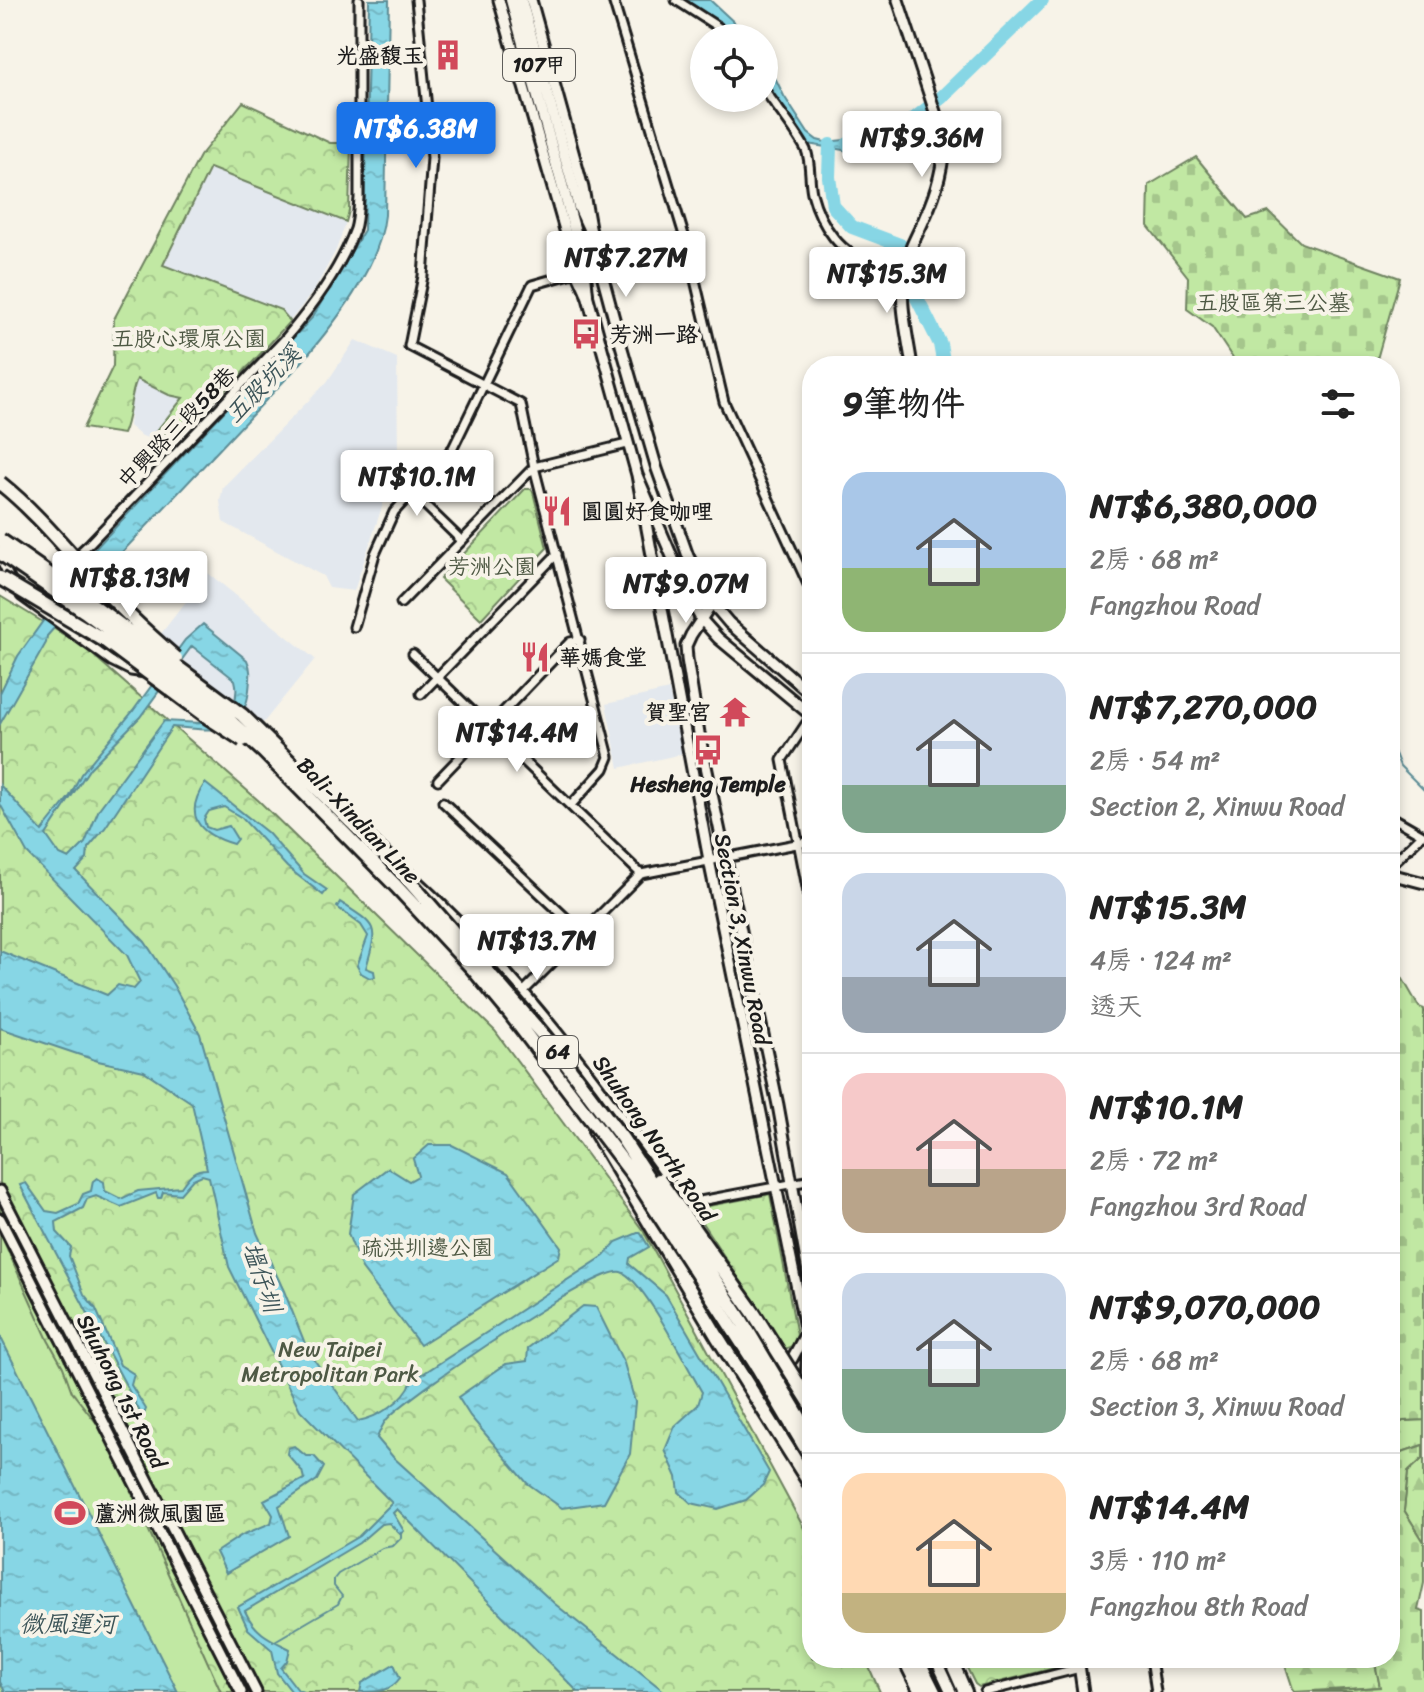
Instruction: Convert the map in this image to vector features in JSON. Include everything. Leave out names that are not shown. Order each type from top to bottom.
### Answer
[{"type":"highway","points":[[0,475],[122,607],[242,715]]},
{"type":"highway","points":[[0,483],[23,501]]},
{"type":"highway","name":"Bali-Xindian Line","points":[[0,542],[85,599],[242,715],[396,866],[514,1000],[622,1138],[742,1321],[802,1421]]},
{"type":"highway","name":"Bali-Xindian Line","points":[[0,556],[84,611],[218,710],[263,751],[396,886],[473,969],[650,1201],[802,1442]]},
{"type":"highway","points":[[0,578],[104,640],[209,718],[263,751]]},
{"type":"highway","points":[[587,1116],[717,1336],[802,1471]]},
{"type":"highway","points":[[622,1138],[658,1179],[736,1288],[802,1397]]},
{"type":"highway","points":[[912,1668],[925,1692]]},
{"type":"highway","points":[[919,1668],[925,1692]]},
{"type":"highway","points":[[930,1668],[943,1692]]},
{"type":"highway","points":[[956,1668],[967,1692]]},
{"type":"main road","name":"107甲","points":[[511,0],[552,131],[591,233]]},
{"type":"main road","name":"107甲","points":[[521,0],[586,273],[587,294]]},
{"type":"street","name":"中興路三段58巷","points":[[0,542],[52,579],[307,313],[335,270],[356,226],[359,0]]},
{"type":"street","points":[[416,0],[432,158],[423,276],[409,346],[521,404],[534,467],[609,757],[604,769],[572,804]]},
{"type":"street","name":"107甲","points":[[499,0],[577,272],[587,294],[627,444],[683,587],[701,619],[748,664],[802,708]]},
{"type":"street","name":"107甲","points":[[531,0],[583,188],[599,264],[671,513],[712,603],[729,623],[802,686]]},
{"type":"street","points":[[613,0],[686,242],[724,402],[802,571]]},
{"type":"street","points":[[676,0],[713,24]]},
{"type":"street","points":[[898,0],[944,139],[944,162],[937,188],[905,262],[902,303],[910,356]]},
{"type":"street","points":[[778,110],[807,152],[812,193],[830,234],[843,248],[862,259],[875,263],[905,262]]},
{"type":"street","points":[[599,264],[686,242]]},
{"type":"street","points":[[354,627],[375,554],[394,512],[453,448],[532,285],[577,272]]},
{"type":"street","points":[[401,603],[534,467],[627,444]]},
{"type":"street","points":[[392,473],[462,541]]},
{"type":"street","name":"Section 3, Xinwu Road","points":[[637,475],[709,860],[802,1320]]},
{"type":"street","points":[[421,694],[557,554]]},
{"type":"street","points":[[0,556],[13,586],[29,602],[111,661],[131,671],[183,676]]},
{"type":"street","points":[[13,586],[27,563]]},
{"type":"street","name":"Shuhong North Road","points":[[101,582],[83,602],[264,739],[421,883],[524,991],[604,1092],[684,1204],[787,1400],[802,1406]]},
{"type":"street","name":"Section 3, Xinwu Road","points":[[712,603],[686,646],[687,659],[699,733],[763,1027],[802,1238]]},
{"type":"street","points":[[111,661],[128,637]]},
{"type":"street","points":[[438,780],[570,642],[580,640]]},
{"type":"street","points":[[413,654],[572,804],[641,874]]},
{"type":"street","points":[[143,673],[156,655]]},
{"type":"street","points":[[802,731],[782,760],[802,859]]},
{"type":"street","points":[[443,802],[581,932]]},
{"type":"street","points":[[1400,822],[1423,836],[1400,857]]},
{"type":"street","points":[[524,991],[641,874],[802,843]]},
{"type":"street","points":[[1400,877],[1424,883]]},
{"type":"street","points":[[684,1204],[802,1182]]},
{"type":"street","name":"Shuhong 1st Road","points":[[0,1191],[256,1692]]},
{"type":"street","name":"Shuhong 1st Road","points":[[0,1219],[241,1692]]},
{"type":"street","points":[[769,1361],[783,1364],[792,1359],[802,1341]]},
{"type":"street","points":[[940,1668],[951,1692]]},
{"type":"street","points":[[985,1692],[1063,1668]]},
{"type":"street","points":[[1080,1668],[1083,1692]]},
{"type":"street","points":[[1152,1668],[1156,1692]]},
{"type":"shaded area","points":[[210,168],[346,222],[336,250],[315,289],[290,321],[281,310],[163,265]]},
{"type":"shaded area","points":[[355,340],[397,358],[398,459],[354,591],[329,588],[323,576],[223,522],[220,501],[223,487],[327,382]]},
{"type":"shaded area","points":[[137,379],[169,395],[184,397],[150,439],[129,426],[132,391]]},
{"type":"shaded area","points":[[208,573],[315,659],[259,728],[153,644]]},
{"type":"shaded area","points":[[669,690],[682,754],[619,768],[606,704]]},
{"type":"green space","name":"五股心環原公園","points":[[243,102],[330,143],[351,143],[346,222],[210,168],[163,265],[281,310],[290,321],[227,389],[191,418],[171,429],[150,439],[183,398],[169,395],[137,379],[123,434],[83,428],[113,366],[114,319],[200,156]]},
{"type":"green space","name":"五股區第三公墓","points":[[1196,157],[1247,219],[1269,212],[1301,243],[1400,278],[1378,356],[1231,356],[1212,327],[1187,309],[1188,277],[1148,226],[1149,185]]},
{"type":"green space","name":"芳洲公園","points":[[525,489],[533,492],[547,548],[481,619],[440,579]]},
{"type":"green space","name":"New Taipei Metropolitan Park","points":[[0,596],[84,647],[259,801],[495,1031],[644,1232],[802,1524],[802,1668],[869,1668],[880,1692],[0,1692]]},
{"type":"green space","points":[[1400,974],[1419,1007],[1424,1009],[1424,1420],[1400,1423]]},
{"type":"green space","points":[[770,1194],[797,1335],[792,1346],[785,1349],[693,1209]]},
{"type":"green space","name":"微風運河","points":[[0,1233],[72,1392],[106,1435],[221,1692],[0,1692]]},
{"type":"green space","points":[[1424,1420],[1424,1542],[1404,1510],[1408,1472],[1423,1458],[1423,1445],[1400,1453],[1400,1423]]},
{"type":"green space","points":[[1423,1445],[1423,1458],[1408,1472],[1404,1510],[1424,1542],[1424,1583],[1418,1610],[1424,1612],[1424,1692],[1313,1692],[1380,1687],[1376,1668],[1400,1668],[1400,1453]]},
{"type":"green space","points":[[967,1668],[1055,1668],[979,1687]]},
{"type":"green space","points":[[1286,1668],[1376,1668],[1380,1687],[1294,1692]]},
{"type":"water","points":[[369,0],[389,0],[385,215],[381,235],[365,274],[341,313],[301,363],[47,636],[46,643],[0,724],[0,693],[18,656],[93,551],[312,318],[364,230]]},
{"type":"water","points":[[686,0],[710,0],[736,24],[717,24]]},
{"type":"water","points":[[778,84],[808,133],[817,140],[863,138],[864,149],[849,151],[808,144],[778,101]]},
{"type":"water","name":"塭仔圳","points":[[203,624],[247,660],[250,675],[246,706],[240,717],[222,728],[172,727],[105,828],[88,848],[87,859],[76,871],[145,942],[200,1034],[257,1233],[308,1351],[358,1421],[390,1407],[412,1381],[604,1256],[616,1242],[640,1232],[649,1247],[630,1258],[629,1264],[666,1295],[769,1472],[763,1485],[746,1500],[718,1509],[691,1503],[679,1492],[677,1477],[665,1450],[675,1426],[698,1405],[702,1392],[653,1307],[641,1290],[621,1272],[606,1275],[579,1288],[466,1359],[389,1417],[377,1438],[393,1457],[555,1604],[665,1692],[578,1692],[397,1509],[393,1513],[404,1531],[400,1534],[389,1523],[381,1524],[359,1543],[245,1611],[258,1630],[290,1649],[287,1661],[281,1668],[303,1692],[292,1692],[277,1673],[272,1650],[248,1629],[238,1607],[359,1536],[392,1503],[300,1410],[229,1267],[209,1177],[202,1175],[193,1179],[180,1194],[163,1192],[158,1198],[156,1193],[121,1207],[96,1196],[87,1199],[83,1208],[56,1222],[57,1232],[71,1247],[69,1256],[84,1294],[96,1309],[120,1365],[134,1374],[131,1385],[146,1409],[144,1414],[140,1412],[20,1185],[26,1183],[46,1211],[58,1213],[78,1204],[83,1194],[91,1191],[97,1178],[104,1182],[105,1191],[121,1199],[138,1191],[181,1187],[189,1176],[207,1169],[192,1103],[144,1071],[98,1061],[0,1028],[0,951],[107,995],[118,985],[134,989],[140,982],[127,955],[27,853],[0,804],[0,785],[42,831],[70,796],[81,774],[133,711],[185,640]],"holes":[[[192,646],[235,680],[234,704],[221,724],[164,721],[99,809],[85,843],[69,859],[60,855],[46,835],[90,768],[140,717]]]},
{"type":"water","points":[[205,783],[268,833],[304,874],[327,890],[323,895],[287,867],[242,818],[224,807],[209,811],[204,819],[206,827],[214,830],[229,826],[237,839],[233,844],[203,829],[195,814],[195,805]]},
{"type":"water","points":[[340,902],[362,917],[372,929],[366,968],[374,971],[375,977],[361,973],[357,966],[368,936],[361,925],[337,907]]},
{"type":"water","points":[[429,1145],[452,1145],[508,1173],[561,1247],[559,1257],[420,1345],[362,1269],[348,1234],[354,1194],[388,1168],[409,1181],[418,1176],[413,1159]]},
{"type":"water","points":[[583,1306],[596,1307],[624,1363],[635,1402],[630,1454],[604,1502],[562,1508],[527,1483],[470,1416],[458,1397],[506,1364],[527,1361],[528,1348]]},
{"type":"water","name":"微風運河","points":[[0,1336],[178,1692],[5,1692],[0,1682]]},
{"type":"water","points":[[294,1446],[306,1456],[314,1456],[324,1467],[317,1480],[279,1506],[289,1536],[226,1573],[216,1552],[242,1535],[271,1523],[273,1515],[264,1500],[304,1479],[302,1471],[287,1454],[288,1448]]},
{"type":"water","points":[[394,1664],[400,1678],[392,1686],[360,1692],[362,1683]]},
{"type":"waterway","name":"五股坑溪","points":[[848,144],[888,136],[914,119],[942,97],[1042,0]]},
{"type":"waterway","points":[[830,145],[829,177],[833,206],[852,227],[900,245],[918,266],[916,296],[940,344],[942,356]]},
{"type":"waterway","points":[[1400,766],[1424,790]]},
{"type":"waterway","points":[[273,1642],[338,1604],[342,1596],[334,1586],[338,1574],[382,1548],[393,1546],[401,1538],[401,1533]]},
{"type":"place","name":"光盛馥玉","points":[[448,55]]},
{"type":"place","name":"芳洲一路","points":[[586,334]]},
{"type":"place","name":"圓圓好食咖哩","points":[[557,511]]},
{"type":"place","name":"華媽食堂","points":[[535,657]]},
{"type":"place","name":"賀聖宮","points":[[735,712]]},
{"type":"place","name":"Hesheng Temple","points":[[708,750]]},
{"type":"place","name":"蘆洲微風園區","points":[[70,1513]]},
{"type":"park label","name":"疏洪圳邊公園","points":[[427,1247]]}]
